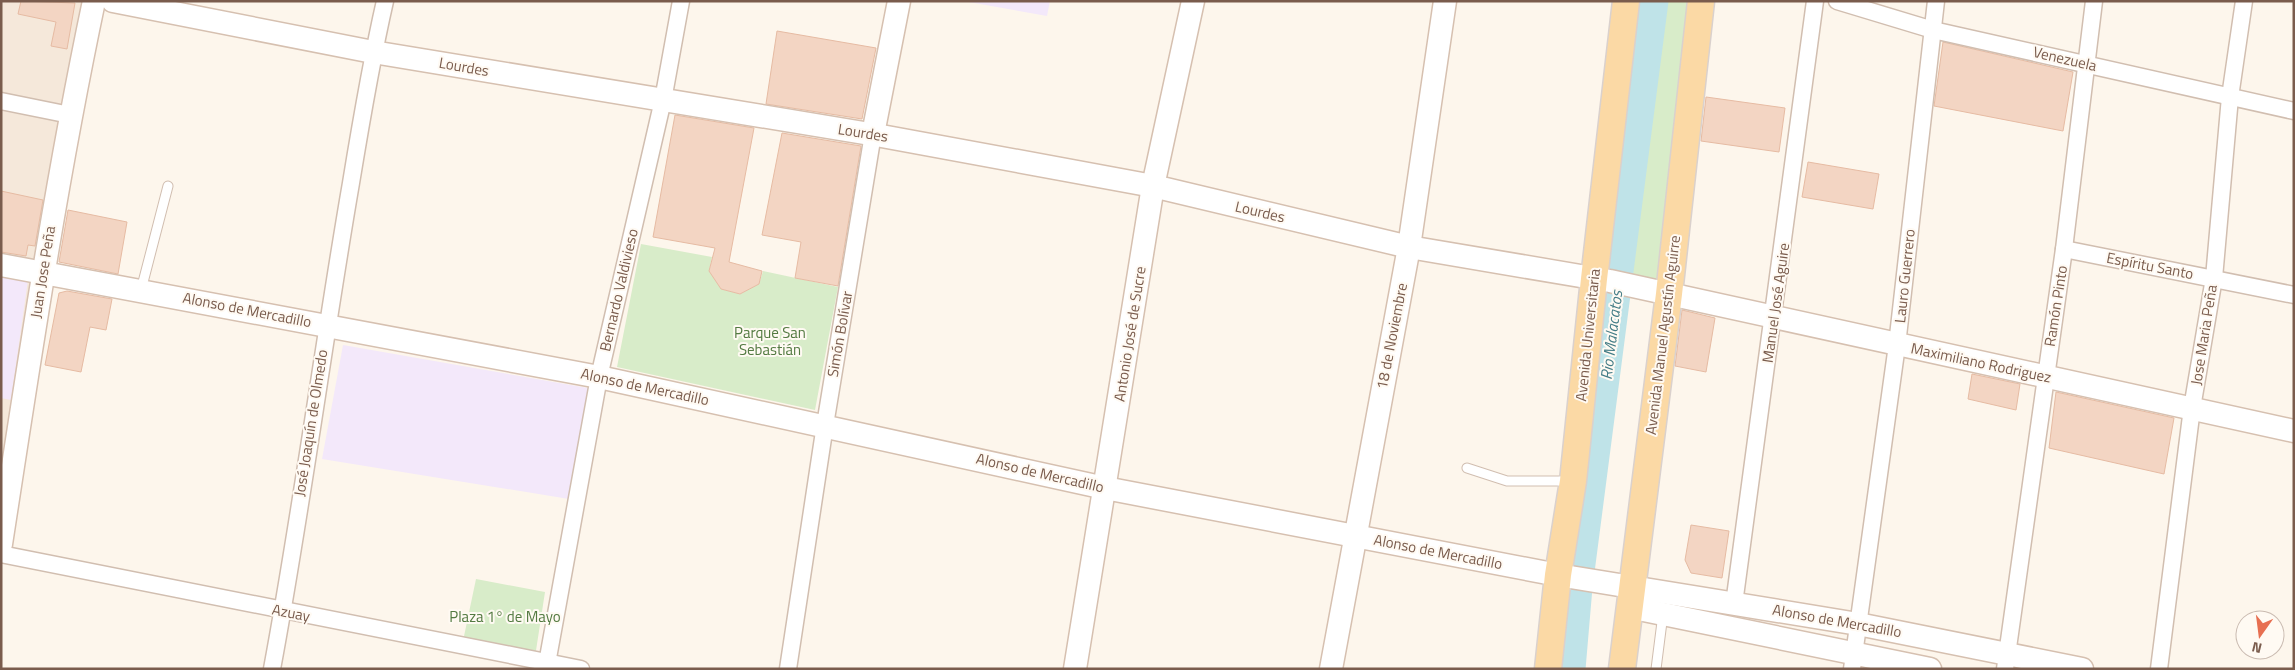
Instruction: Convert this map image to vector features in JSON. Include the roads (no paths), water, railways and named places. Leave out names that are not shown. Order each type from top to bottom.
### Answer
[{"type":"main road","name":"Avenida Universitaria","points":[[1548,669],[1566,577],[1573,481],[1602,280],[1626,1]]},
{"type":"main road","name":"Avenida Manuel Agustín Aguirre","points":[[1622,669],[1628,594],[1660,292],[1700,1]]},
{"type":"street","name":"Juan Jose Peña","points":[[1,544],[42,271],[70,115],[94,1]]},
{"type":"street","name":"Lourdes","points":[[113,1],[166,6],[373,52],[873,134],[1153,186],[1409,247],[1602,280],[1660,292]]},
{"type":"street","name":"José Joaquín de Olmedo","points":[[272,669],[326,326],[373,52],[385,1]]},
{"type":"street","name":"Bernardo Valdivieso","points":[[546,665],[599,376],[663,100],[681,1]]},
{"type":"street","name":"Simón Bolívar","points":[[788,669],[825,425],[873,134],[899,1]]},
{"type":"street","name":"Antonio José de Sucre","points":[[1075,669],[1153,186],[1193,1]]},
{"type":"street","name":"18 de Noviembre","points":[[1331,669],[1354,536],[1409,247],[1445,1]]},
{"type":"street","name":"Manuel José Aguire","points":[[1734,604],[1815,1]]},
{"type":"street","name":"Venezuela","points":[[1837,1],[1933,30],[2294,111]]},
{"type":"street","name":"Lauro Guerrero","points":[[1853,661],[1898,345],[1936,1]]},
{"type":"street","name":"Ramón Pinto","points":[[2006,661],[2064,249],[2094,1]]},
{"type":"street","name":"Jose Maria Peña","points":[[2159,669],[2192,408],[2214,278],[2230,98],[2244,1]]},
{"type":"street","points":[[1,101],[70,115]]},
{"type":"street","name":"Espíritu Santo","points":[[2064,249],[2294,295]]},
{"type":"street","name":"Alonso de Mercadillo","points":[[1,264],[599,376],[1105,488],[1566,577],[1628,594],[1700,599],[1858,624],[2006,661],[2082,669]]},
{"type":"street","name":"Maximiliano Rodriguez","points":[[1660,292],[2294,431]]},
{"type":"street","name":"Azuay","points":[[1,554],[546,665],[581,669]]},
{"type":"street","name":"Alonso de Mercadillo","points":[[1628,594],[1663,614],[1698,621],[1853,661],[1930,669]]},
{"type":"street","points":[[1698,621],[1700,599]]},
{"type":"lane","points":[[141,290],[168,186]]},
{"type":"lane","points":[[1467,468],[1507,481],[1573,481]]},
{"type":"lane","points":[[1656,669],[1663,614]]},
{"type":"waterway","name":"Rio Malacatos","points":[[1571,669],[1578,587],[1654,1]]},
{"type":"park label","name":"Parque San Sebastián","points":[[770,342]]},
{"type":"park label","name":"Plaza 1° de Mayo","points":[[505,617]]}]
